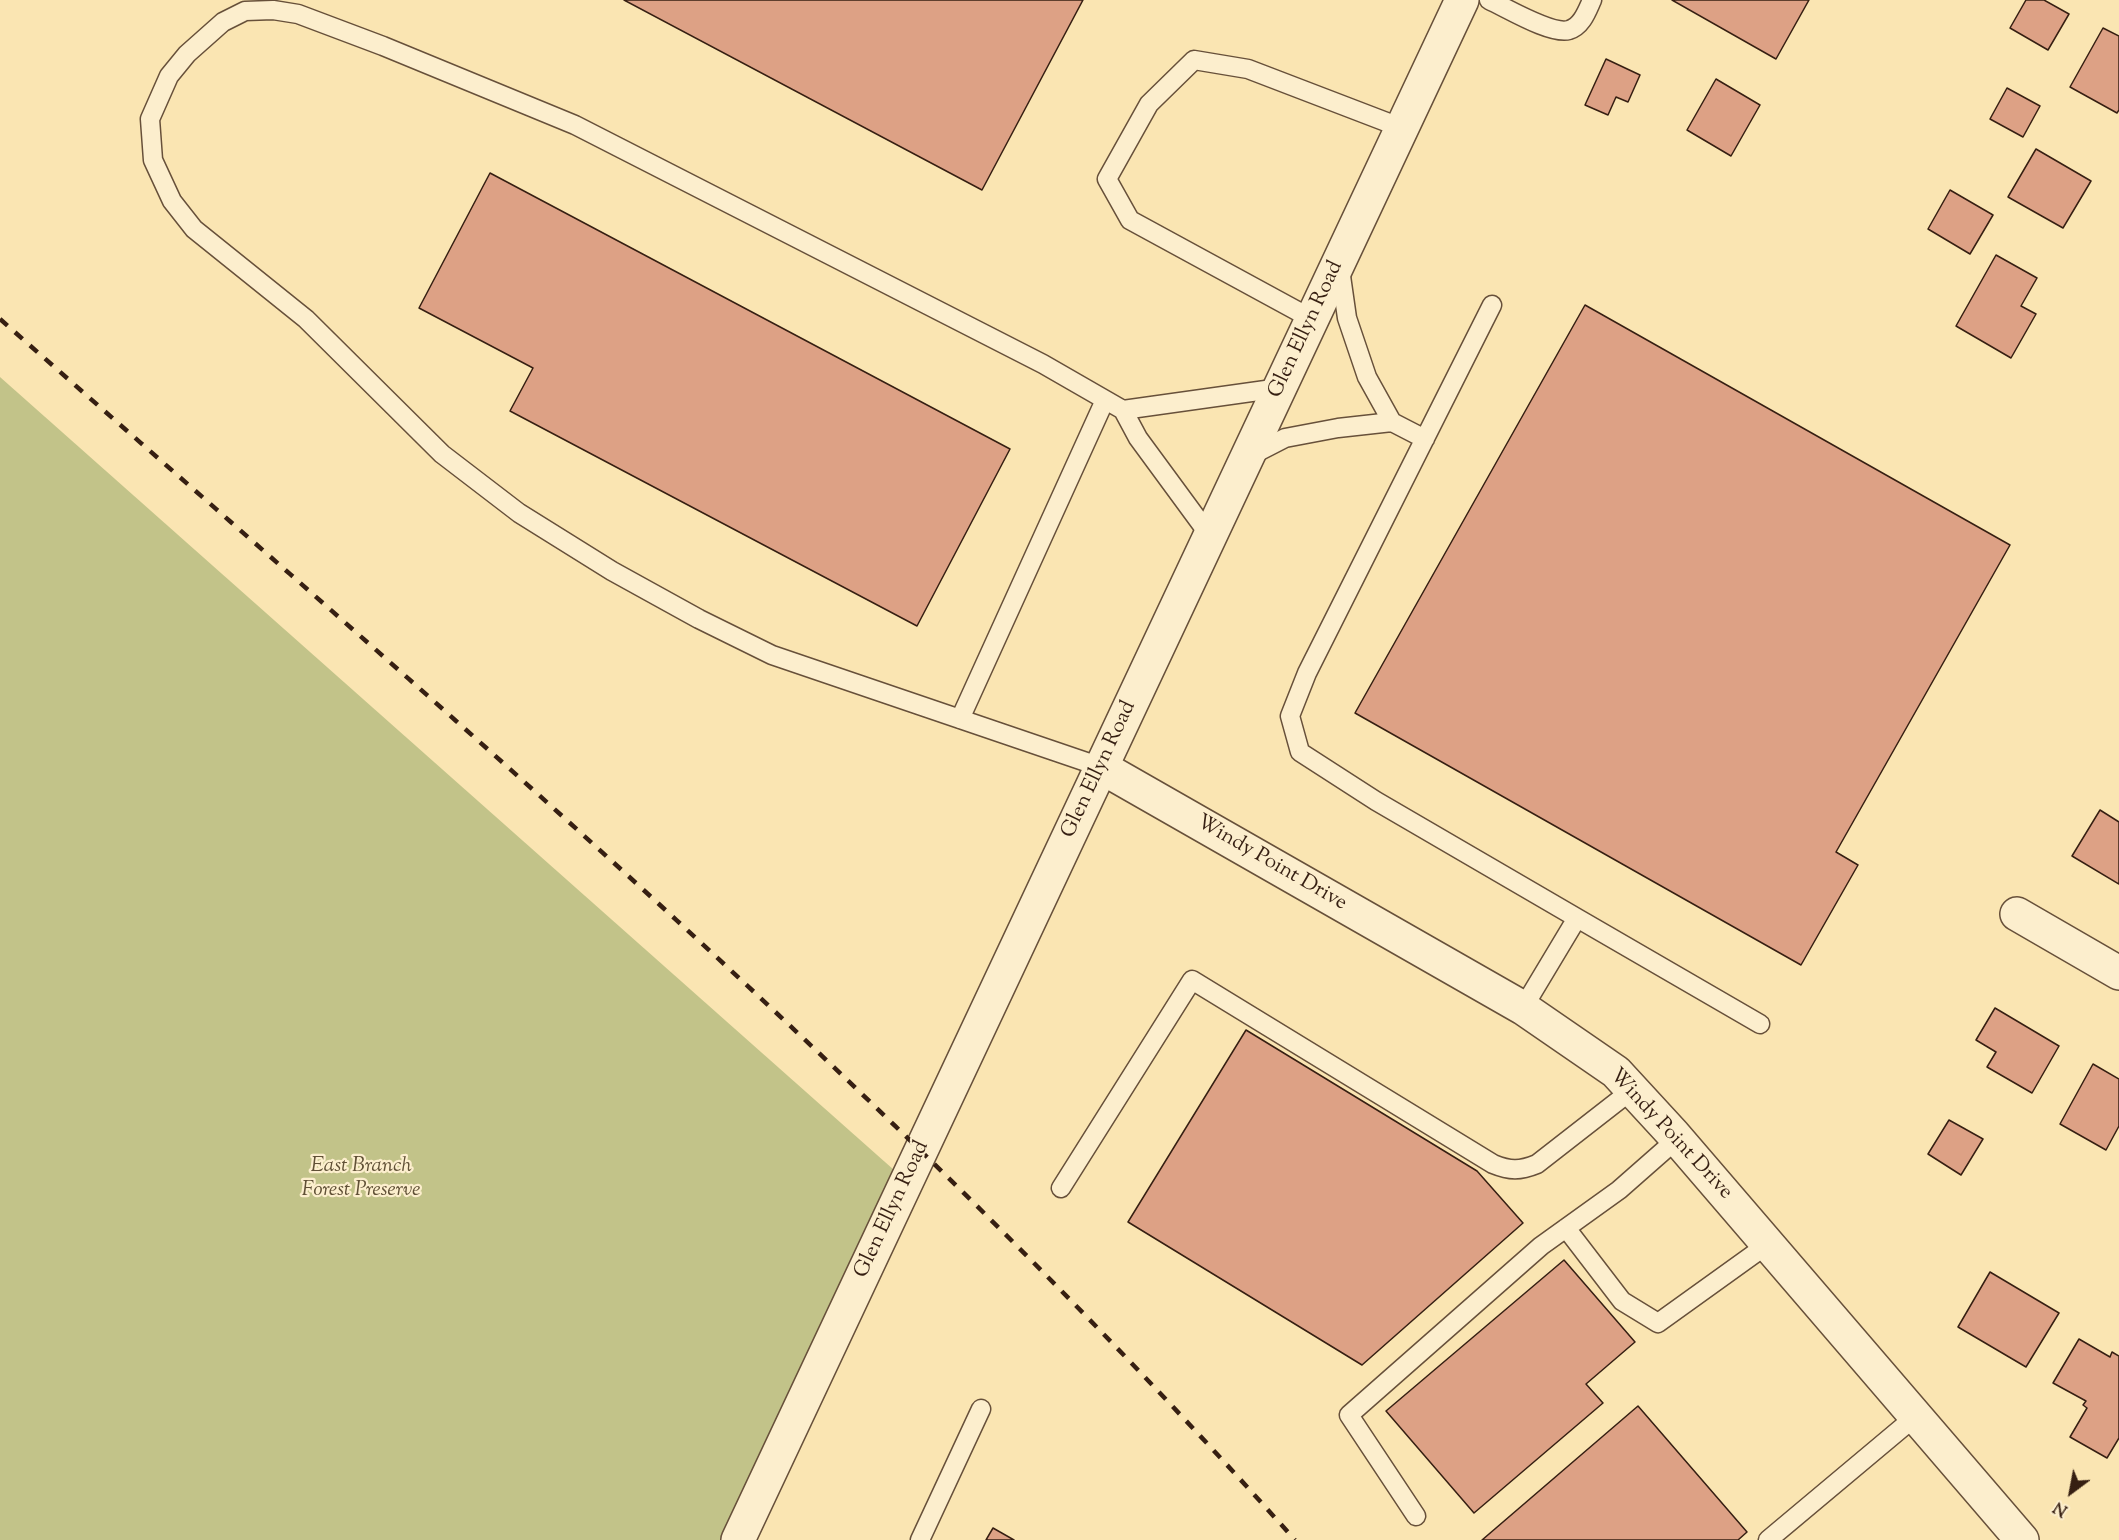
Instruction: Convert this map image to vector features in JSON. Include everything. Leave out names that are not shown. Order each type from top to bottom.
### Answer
[{"type":"street","name":"Glen Ellyn Road","points":[[738,1540],[1462,0]]},
{"type":"street","name":"Windy Point Drive","points":[[1101,767],[1523,1008],[1616,1072],[1677,1139],[2022,1540]]},
{"type":"street","points":[[2017,914],[2119,973]]},
{"type":"lane","points":[[1489,0],[1555,30],[1570,30],[1582,20],[1592,0]]},
{"type":"lane","points":[[1101,767],[772,655],[699,619],[612,571],[519,513],[442,454],[306,319],[194,229],[172,201],[153,160],[150,119],[169,76],[187,54],[223,22],[245,11],[273,10],[298,14],[383,46],[575,125],[1043,364],[1123,410],[1138,438],[1210,536]]},
{"type":"lane","points":[[1312,319],[1130,220],[1107,179],[1149,104],[1194,60],[1248,69],[1402,128]]},
{"type":"lane","points":[[1339,261],[1347,318],[1367,377],[1392,422]]},
{"type":"lane","points":[[1492,305],[1307,673],[1290,716],[1300,752],[1376,801],[1760,1024]]},
{"type":"lane","points":[[1123,410],[1280,388]]},
{"type":"lane","points":[[960,719],[1105,400]]},
{"type":"lane","points":[[1246,459],[1285,438],[1338,428],[1392,422],[1425,439]]},
{"type":"lane","points":[[1523,1008],[1577,918]]},
{"type":"lane","points":[[1061,1188],[1192,980],[1493,1164],[1509,1171],[1537,1164],[1632,1090]]},
{"type":"lane","points":[[1416,1515],[1349,1415],[1541,1246],[1619,1190],[1677,1139]]},
{"type":"lane","points":[[1566,1228],[1622,1301],[1658,1323],[1768,1244]]},
{"type":"lane","points":[[920,1540],[981,1409]]},
{"type":"lane","points":[[1768,1540],[1916,1416]]},
{"type":"green space","name":"East Branch Forest Preserve","points":[[0,377],[894,1170],[722,1540],[0,1540]]},
{"type":"building","points":[[624,0],[1083,0],[982,190]]},
{"type":"building","points":[[1672,0],[1809,0],[1776,59]]},
{"type":"building","points":[[2026,0],[2044,0],[2069,14],[2048,50],[2010,28]]},
{"type":"building","points":[[2103,28],[2119,36],[2119,110],[2117,113],[2070,87]]},
{"type":"building","points":[[1606,59],[1640,75],[1628,102],[1616,97],[1608,115],[1585,105]]},
{"type":"building","points":[[1716,79],[1760,105],[1731,156],[1687,130]]},
{"type":"building","points":[[2007,88],[2040,106],[2023,137],[1990,119]]},
{"type":"building","points":[[2036,149],[2091,181],[2063,228],[2008,197]]},
{"type":"building","points":[[490,173],[1010,449],[917,626],[510,411],[533,368],[419,308]]},
{"type":"building","points":[[1950,190],[1993,215],[1970,254],[1928,229]]},
{"type":"building","points":[[1996,255],[2037,278],[2021,306],[2036,314],[2011,358],[1956,326]]},
{"type":"building","points":[[1585,305],[2010,545],[1836,852],[1858,865],[1801,965],[1355,713]]},
{"type":"building","points":[[2100,810],[2119,822],[2119,884],[2072,856]]},
{"type":"building","points":[[1995,1008],[2059,1046],[2032,1093],[1987,1067],[1996,1052],[1976,1040]]},
{"type":"building","points":[[1246,1030],[1477,1171],[1523,1223],[1362,1365],[1128,1222]]},
{"type":"building","points":[[2093,1064],[2119,1079],[2119,1126],[2106,1150],[2060,1124]]},
{"type":"building","points":[[1949,1120],[1983,1139],[1961,1175],[1928,1154]]},
{"type":"building","points":[[1564,1260],[1635,1342],[1586,1384],[1603,1403],[1474,1513],[1386,1411]]},
{"type":"building","points":[[1990,1272],[2059,1313],[2026,1367],[1958,1327]]},
{"type":"building","points":[[2079,1339],[2110,1357],[2112,1352],[2119,1356],[2119,1438],[2107,1458],[2070,1437],[2087,1408],[2083,1405],[2086,1401],[2053,1383]]},
{"type":"building","points":[[1638,1406],[1747,1532],[1738,1540],[1482,1540]]},
{"type":"building","points":[[993,1528],[1014,1540],[986,1540]]},
{"type":"railway","points":[[0,319],[501,761],[829,1062],[988,1217],[1144,1376],[1295,1540]]}]
